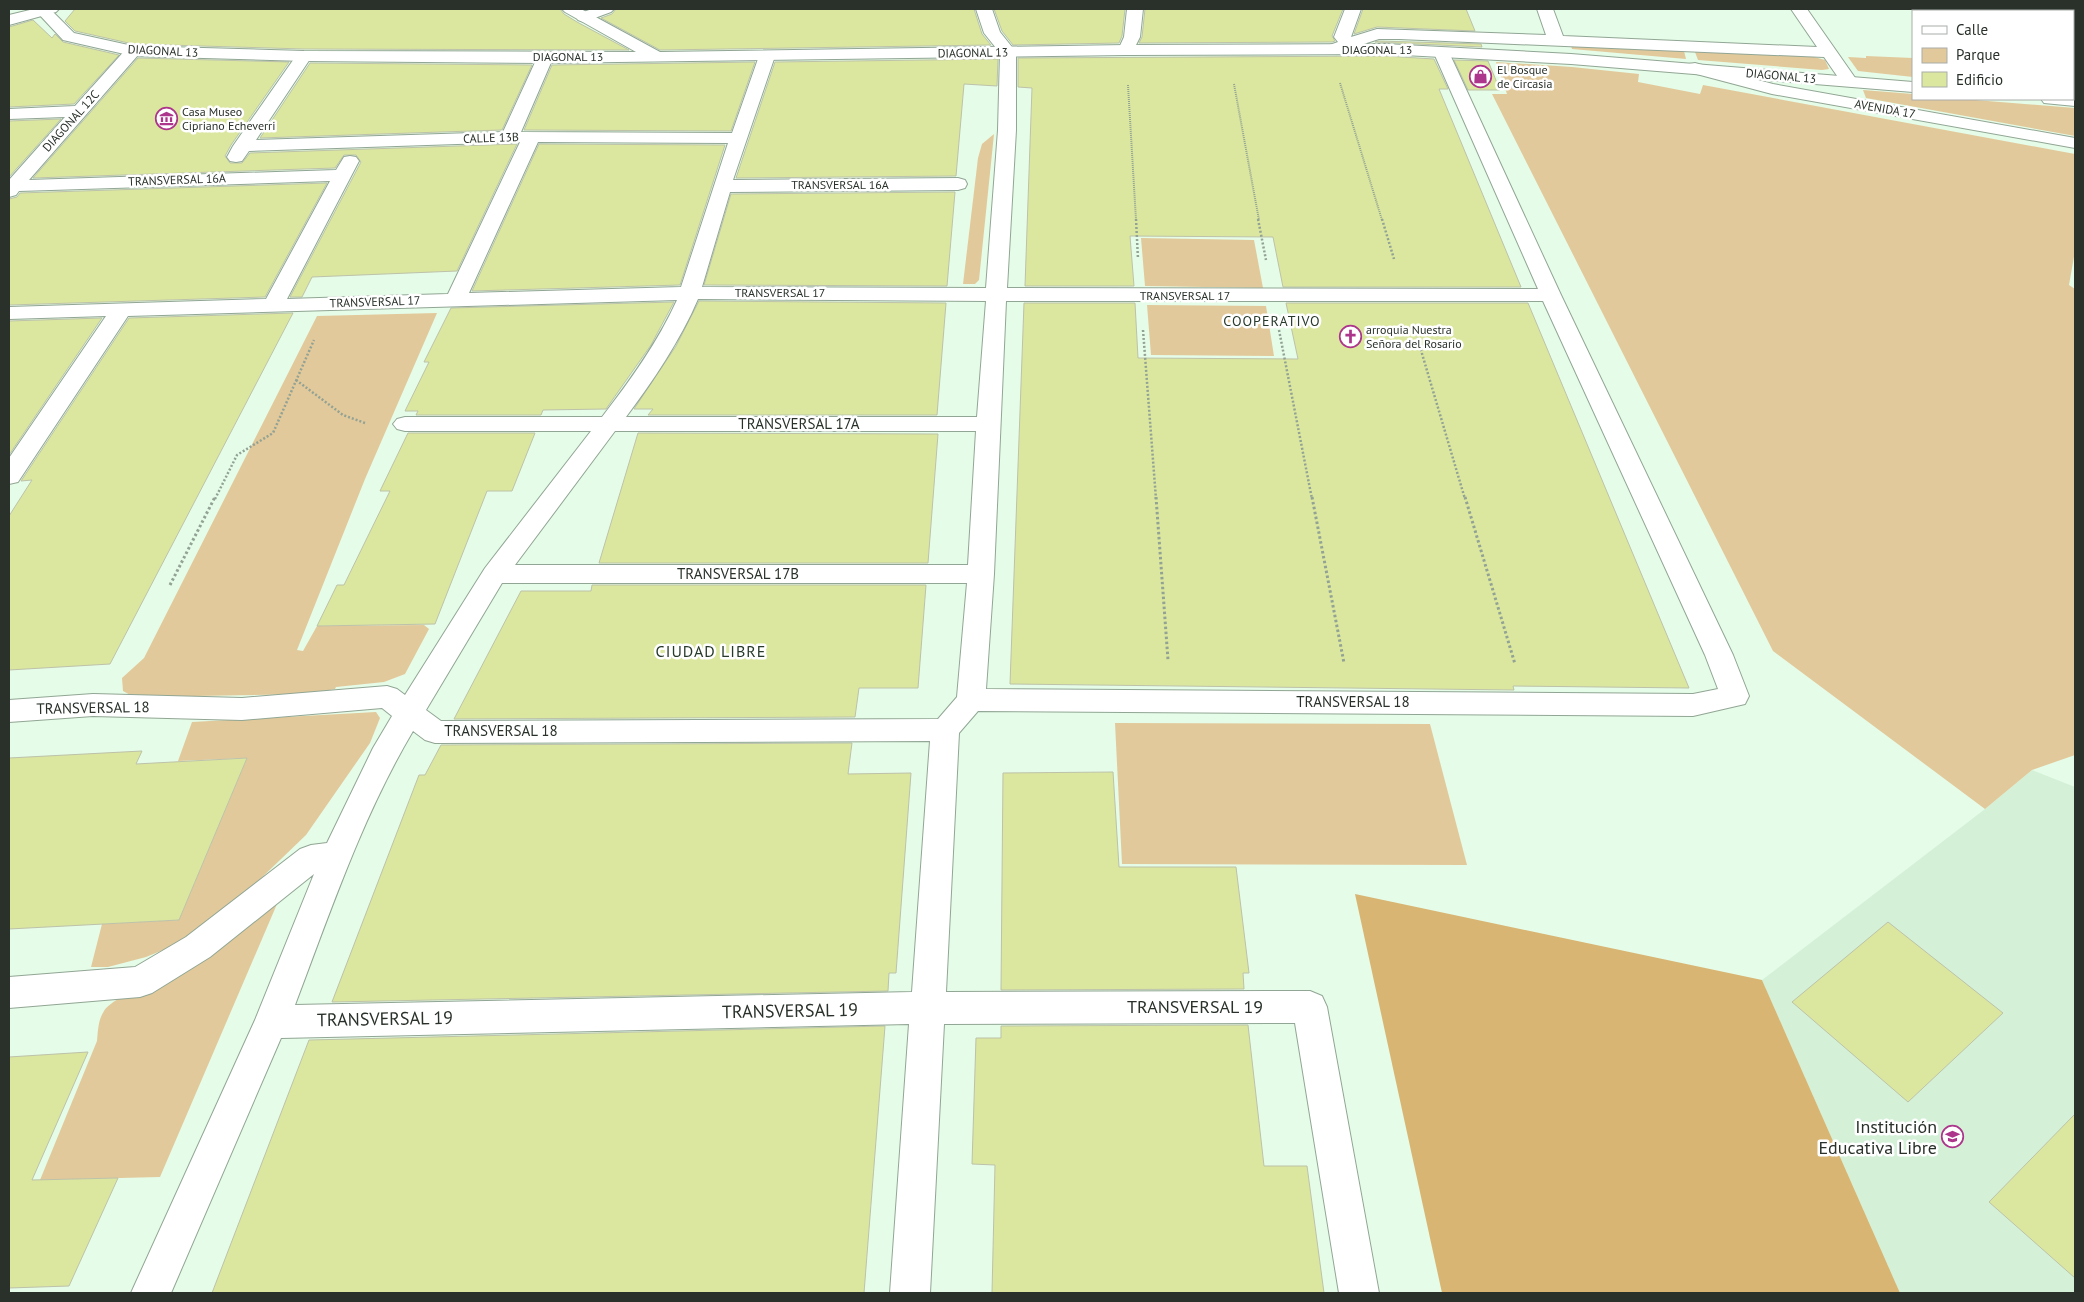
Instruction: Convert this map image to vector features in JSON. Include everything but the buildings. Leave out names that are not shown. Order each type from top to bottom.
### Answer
[{"type":"street","points":[[9,20],[46,9]]},
{"type":"street","name":"DIAGONAL 13","points":[[46,9],[69,38],[133,51],[304,56],[545,58],[1228,49],[1441,51],[1695,68],[1912,87]]},
{"type":"street","points":[[570,9],[658,57]]},
{"type":"street","points":[[584,17],[606,9]]},
{"type":"street","points":[[910,1293],[945,730],[970,700],[981,574],[988,424],[998,295],[1007,130],[1008,52],[992,33],[984,9]]},
{"type":"street","points":[[1126,50],[1132,37],[1135,9]]},
{"type":"street","points":[[1347,42],[1342,36],[1353,9]]},
{"type":"street","points":[[1545,9],[1556,40]]},
{"type":"street","points":[[1799,9],[1850,82]]},
{"type":"street","points":[[1330,50],[1347,42],[1384,34],[1828,52]]},
{"type":"street","name":"DIAGONAL 12C","points":[[11,188],[133,51]]},
{"type":"street","points":[[1441,51],[1551,295]]},
{"type":"street","points":[[221,178],[304,56]]},
{"type":"street","points":[[151,1293],[271,1022],[337,855],[388,748],[494,574],[636,388],[682,314],[722,186],[767,56]]},
{"type":"street","points":[[510,137],[545,58]]},
{"type":"street","name":"AVENIDA 17","points":[[1695,68],[1772,89],[2075,143]]},
{"type":"street","points":[[2062,100],[2075,101]]},
{"type":"street","points":[[9,114],[80,111]]},
{"type":"street","name":"CALLE 13B","points":[[242,146],[510,137],[739,138]]},
{"type":"street","points":[[456,300],[531,138]]},
{"type":"street","points":[[273,305],[342,174],[361,143]]},
{"type":"street","name":"TRANSVERSAL 16A","points":[[11,188],[342,174]]},
{"type":"street","name":"TRANSVERSAL 16A","points":[[722,186],[958,184]]},
{"type":"street","name":"TRANSVERSAL 17","points":[[9,313],[690,293],[1273,296],[1405,294],[1551,295]]},
{"type":"street","name":"TRANSVERSAL 18","points":[[970,700],[1694,705],[1735,696],[1714,646],[1551,295]]},
{"type":"street","points":[[9,476],[121,310]]},
{"type":"street","points":[[405,424],[609,423]]},
{"type":"street","name":"TRANSVERSAL 17A","points":[[609,423],[988,424]]},
{"type":"street","name":"TRANSVERSAL 17B","points":[[494,574],[981,574]]},
{"type":"street","name":"TRANSVERSAL 18","points":[[9,711],[93,705],[242,709],[387,697],[435,732],[945,730]]},
{"type":"street","points":[[9,992],[140,982],[198,948],[311,858],[337,855]]},
{"type":"street","name":"TRANSVERSAL 19","points":[[271,1022],[928,1008],[1310,1007],[1359,1293]]},
{"type":"path","points":[[1228,49],[1273,296],[1352,702]]},
{"type":"path","points":[[1126,50],[1140,295],[1171,702]]},
{"type":"path","points":[[1330,50],[1527,703]]},
{"type":"path","points":[[170,585],[237,455],[273,433],[331,303]]},
{"type":"path","points":[[296,380],[343,415],[364,423],[405,424]]},
{"type":"shaded area","points":[[2075,9],[2075,86],[2074,10],[1968,10]]},
{"type":"shaded area","name":"Institución Educativa Libre","points":[[2032,770],[2075,787],[2075,1293],[1900,1293],[1762,980],[1985,809]]},
{"type":"shaded area","points":[[1355,894],[1762,980],[1900,1293],[1442,1293]]},
{"type":"green space","points":[[1571,46],[1684,51],[1686,59],[1572,49]]},
{"type":"green space","points":[[1695,52],[1807,55],[1825,60],[1829,69],[1698,60]]},
{"type":"green space","points":[[1866,56],[1912,58],[1912,77],[1858,71],[1848,57],[1866,58]]},
{"type":"green space","points":[[1496,62],[1639,74],[1638,82],[1700,94],[1703,85],[2075,154],[2075,251],[2069,285],[2075,289],[2075,755],[2032,770],[1985,809],[1773,651],[1492,94],[1507,94]]},
{"type":"green space","points":[[1863,90],[1912,94],[1912,100],[1975,100],[2075,108],[2075,136],[1866,98]]},
{"type":"green space","points":[[994,134],[979,280],[975,284],[963,284],[978,158],[982,144]]},
{"type":"green space","points":[[1141,238],[1254,240],[1263,288],[1145,286]]},
{"type":"green space","points":[[1147,305],[1266,306],[1274,356],[1151,355]]},
{"type":"green space","points":[[437,313],[365,479],[297,650],[303,651],[317,626],[424,625],[429,629],[405,674],[384,682],[336,687],[335,689],[309,694],[134,697],[123,691],[122,678],[144,658],[317,316]]},
{"type":"green space","points":[[376,712],[380,718],[370,743],[306,835],[232,906],[185,941],[146,957],[108,967],[91,967],[102,924],[179,920],[247,758],[178,761],[192,722]]},
{"type":"green space","points":[[1115,723],[1430,724],[1467,865],[1122,864]]},
{"type":"green space","points":[[277,904],[160,1177],[40,1180],[97,1041],[99,1022],[104,1011],[122,996],[209,954]]},
{"type":"place","name":"El Bosque de Circasia","points":[[1481,77]]},
{"type":"place","name":"Casa Museo Cipriano Echeverri","points":[[166,119]]},
{"type":"place","name":"arroquia Nuestra Señora del Rosario","points":[[1350,337]]},
{"type":"place","name":"Institución Educativa Libre","points":[[1953,1137]]},
{"type":"district","name":"COOPERATIVO","points":[[1272,321]]},
{"type":"district","name":"CIUDAD LIBRE","points":[[711,651]]}]
